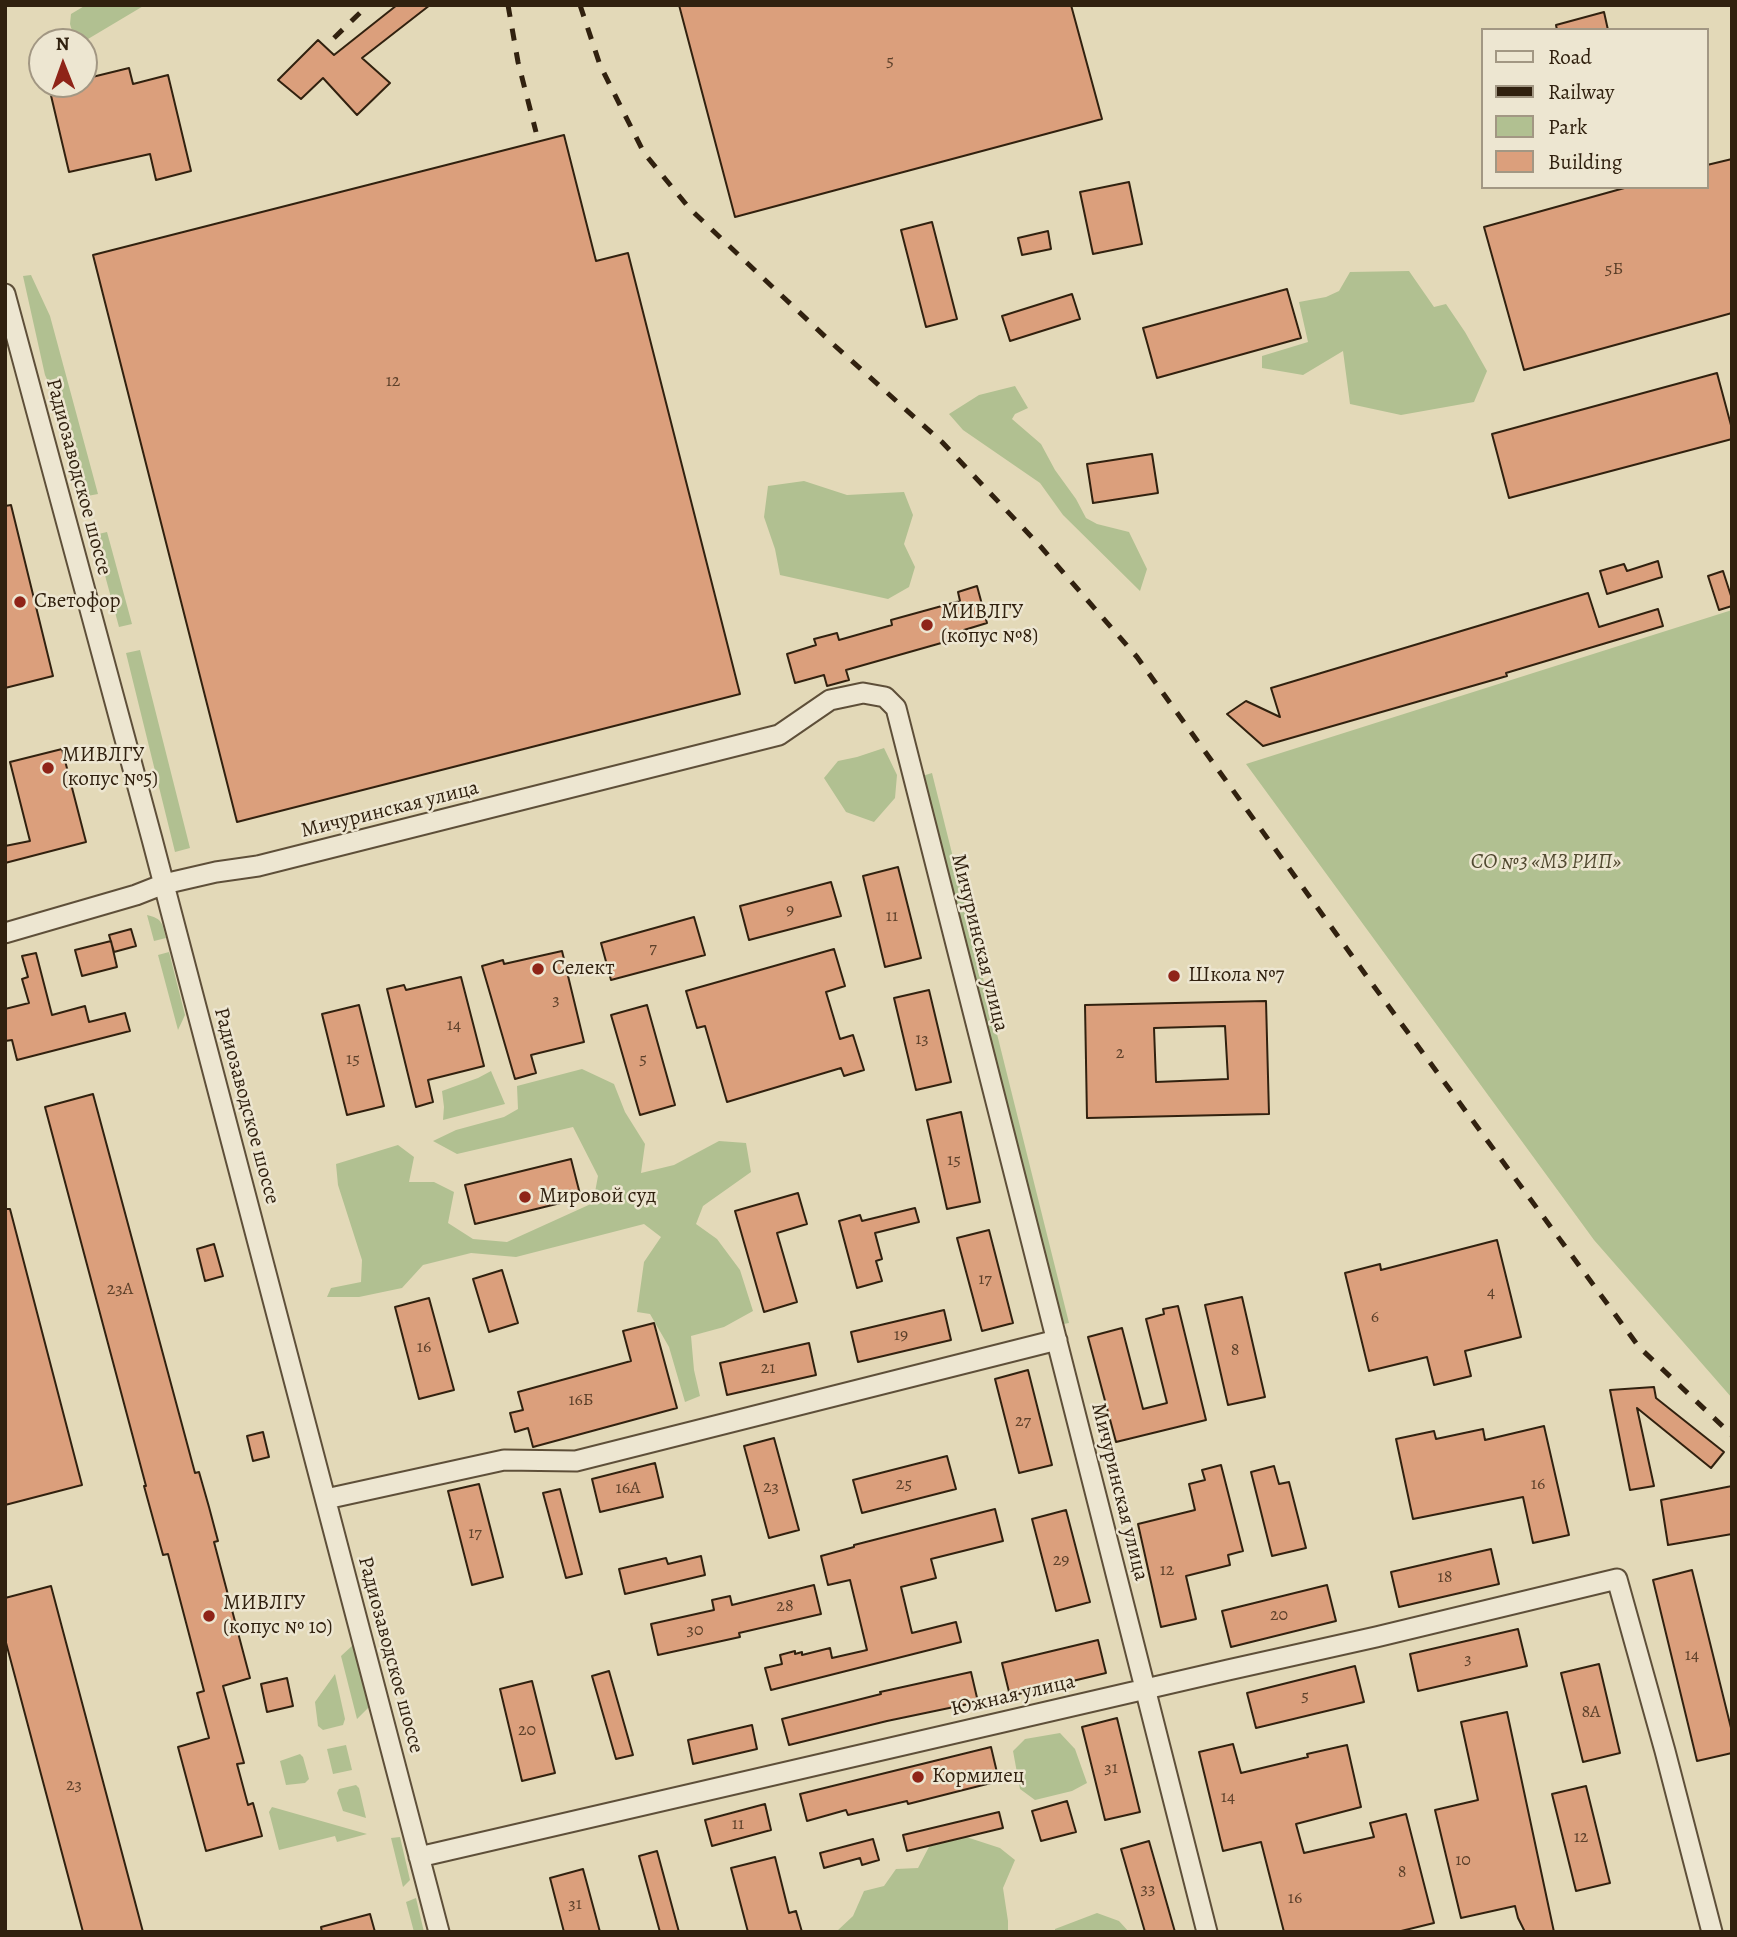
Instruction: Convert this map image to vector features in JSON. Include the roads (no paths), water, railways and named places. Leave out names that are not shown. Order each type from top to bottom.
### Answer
[{"type":"street","name":"Радиозаводское шоссе","points":[[5,293],[164,884],[439,1932]]},
{"type":"street","name":"Мичуринская улица","points":[[5,933],[136,895],[164,884],[258,866],[779,735],[830,700],[863,692],[885,697],[896,708],[1208,1932]]},
{"type":"street","points":[[326,1499],[504,1460],[576,1461],[1057,1340]]},
{"type":"street","name":"Южная улица","points":[[419,1857],[1617,1579],[1712,1932]]},
{"type":"railway","points":[[334,38],[368,5]]},
{"type":"railway","points":[[508,5],[518,62],[536,132]]},
{"type":"railway","points":[[580,5],[600,65],[644,153],[690,209],[942,442],[1041,547],[1137,657],[1373,985],[1639,1347],[1732,1435]]},
{"type":"place","name":"Светофор","points":[[20,602]]},
{"type":"place","name":"МИВЛГУ (копус №8)","points":[[927,625]]},
{"type":"place","name":"МИВЛГУ (копус №5)","points":[[48,768]]},
{"type":"place","name":"Селект","points":[[538,969]]},
{"type":"place","name":"Школа №7","points":[[1174,976]]},
{"type":"place","name":"Мировой суд","points":[[525,1197]]},
{"type":"place","name":"МИВЛГУ (копус № 10)","points":[[209,1616]]},
{"type":"place","name":"Кормилец","points":[[918,1777]]},
{"type":"park label","name":"СО №3 «МЗ РИП»","points":[[1546,863]]}]
